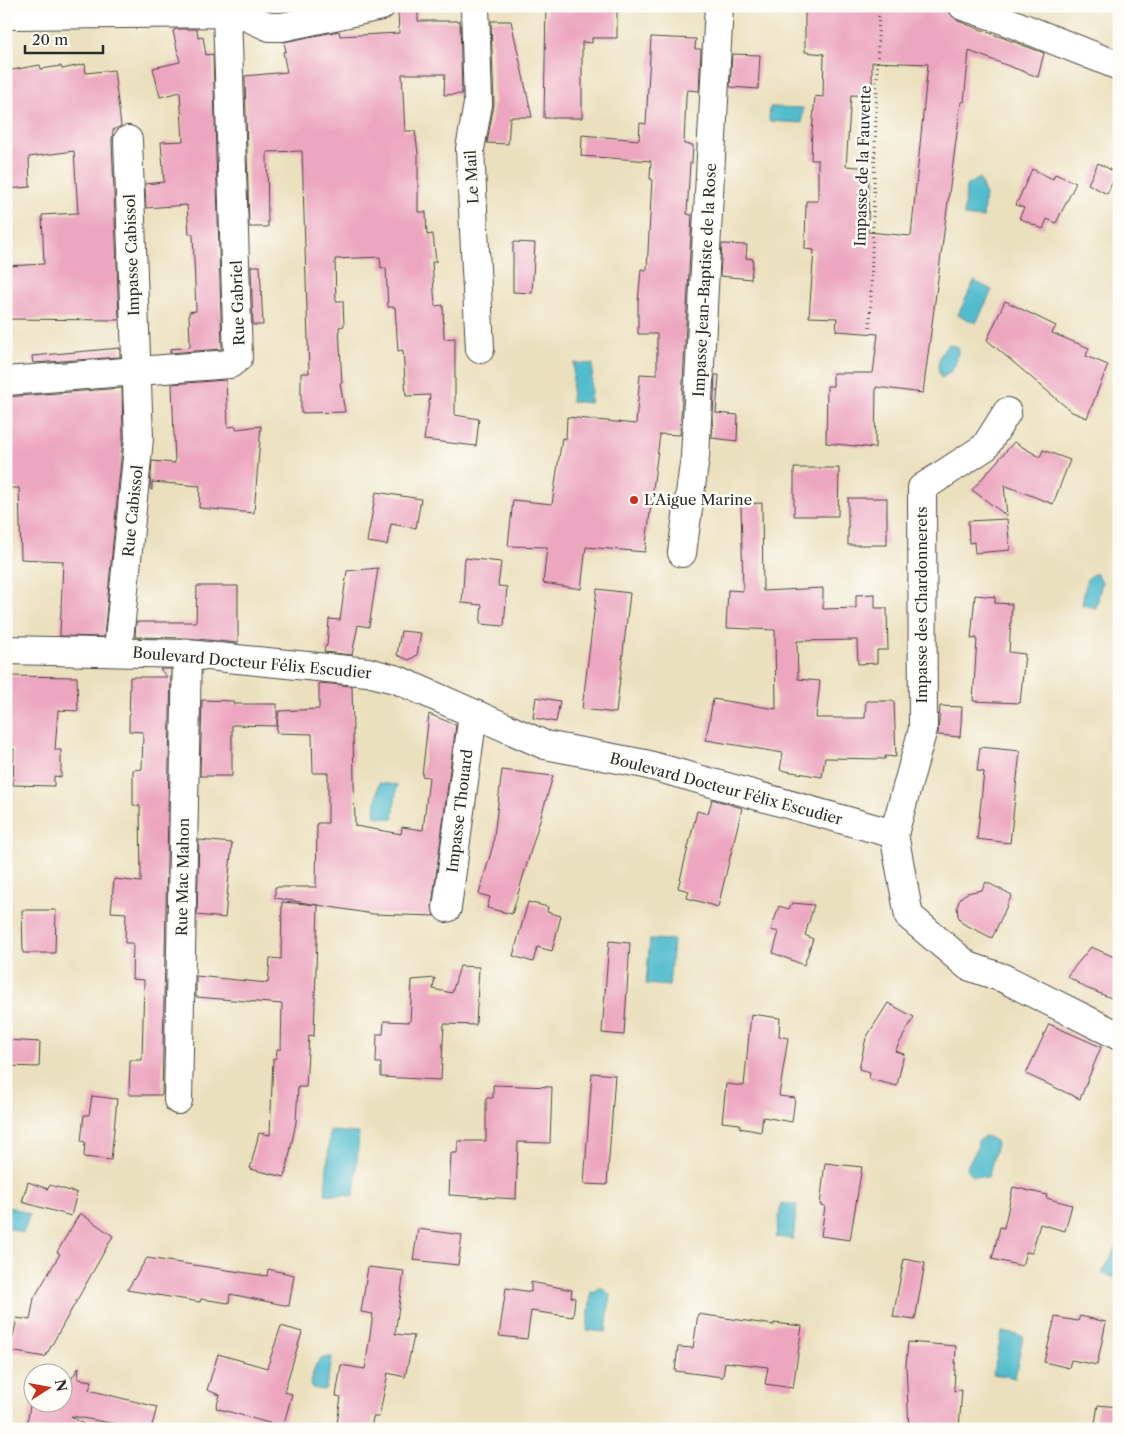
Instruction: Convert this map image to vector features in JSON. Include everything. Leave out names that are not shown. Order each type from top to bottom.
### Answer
[{"type":"street","points":[[6,15],[41,11],[234,11],[270,27],[282,27],[381,6]]},
{"type":"street","name":"Le Mail","points":[[474,6],[478,104],[470,149],[480,348]]},
{"type":"street","name":"Impasse Jean-Baptiste de la Rose","points":[[682,552],[695,457],[719,6]]},
{"type":"street","points":[[963,6],[996,17],[1119,66]]},
{"type":"street","name":"Rue Gabriel","points":[[6,381],[230,364],[236,361],[240,353],[234,11]]},
{"type":"street","name":"Impasse Cabissol","points":[[128,140],[137,371]]},
{"type":"street","name":"Rue Cabissol","points":[[118,650],[139,457],[137,371]]},
{"type":"street","name":"Impasse des Chardonnerets","points":[[894,834],[923,729],[922,488],[985,447],[1007,412]]},
{"type":"street","name":"Boulevard Docteur Félix Escudier","points":[[6,650],[118,650],[187,654],[368,672],[398,680],[545,745],[645,764],[894,834]]},
{"type":"street","name":"Rue Mac Mahon","points":[[178,1100],[187,654]]},
{"type":"street","name":"Impasse Thouard","points":[[447,908],[473,714]]},
{"type":"street","points":[[894,834],[909,916],[968,966],[1003,978],[1119,1036]]},
{"type":"path","name":"Impasse de la Fauvette","points":[[870,327],[879,6]]},
{"type":"water","points":[[770,107],[803,108],[802,123],[769,121]]},
{"type":"water","points":[[979,178],[985,194],[983,218],[964,216],[966,186]]},
{"type":"water","points":[[974,281],[992,290],[976,323],[958,315]]},
{"type":"water","points":[[949,344],[958,347],[957,357],[952,370],[941,378],[938,369],[939,360]]},
{"type":"water","points":[[574,363],[593,364],[590,403],[571,401]]},
{"type":"water","points":[[1093,574],[1097,574],[1102,582],[1096,608],[1082,605],[1087,579]]},
{"type":"water","points":[[379,783],[397,785],[393,819],[374,816]]},
{"type":"water","points":[[650,939],[673,940],[669,986],[646,984]]},
{"type":"water","points":[[330,1131],[359,1133],[354,1196],[325,1194]]},
{"type":"water","points":[[986,1136],[996,1141],[997,1144],[988,1178],[972,1175],[967,1168],[977,1149],[978,1141]]},
{"type":"water","points":[[781,1203],[797,1205],[793,1239],[776,1237]]},
{"type":"water","points":[[6,1206],[30,1214],[23,1233],[6,1227]]},
{"type":"water","points":[[1119,1243],[1119,1279],[1102,1273]]},
{"type":"water","points":[[601,1287],[610,1295],[606,1332],[587,1330],[591,1292],[595,1293]]},
{"type":"water","points":[[1002,1332],[1023,1336],[1015,1378],[993,1374]]},
{"type":"water","points":[[332,1357],[326,1388],[323,1390],[313,1388],[311,1384],[316,1365],[322,1359]]},
{"type":"building","points":[[546,6],[617,6],[617,38],[592,38],[592,43],[582,42],[582,118],[544,118]]},
{"type":"building","points":[[855,6],[929,6],[949,12],[958,21],[1044,53],[1038,77],[969,51],[964,102],[961,102],[923,393],[876,387],[875,448],[826,443],[827,386],[833,386],[833,373],[873,373],[878,334],[836,331],[837,318],[809,317],[814,250],[805,249],[806,201],[818,201],[818,160],[811,160],[812,132],[815,96],[823,97],[824,54],[805,52],[805,11],[817,11],[817,8],[855,9]],"holes":[[[872,62],[928,64],[911,236],[868,232],[869,168],[846,166],[851,95],[872,96]]]},
{"type":"building","points":[[418,7],[418,21],[460,21],[462,94],[444,95],[445,74],[402,74],[405,131],[415,131],[418,153],[418,212],[426,212],[427,235],[433,234],[436,262],[432,262],[435,306],[443,305],[444,339],[455,338],[455,415],[479,419],[476,446],[424,440],[430,395],[406,396],[403,350],[398,351],[395,307],[388,307],[386,268],[381,268],[380,257],[335,259],[336,301],[343,301],[344,326],[339,327],[342,383],[340,383],[345,412],[301,413],[301,373],[309,373],[302,151],[267,152],[268,227],[249,227],[245,76],[287,72],[283,52],[286,51],[284,42],[339,31],[340,36],[399,33],[398,12]]},
{"type":"building","points":[[491,21],[511,21],[532,117],[510,117],[508,144],[487,143],[494,104]]},
{"type":"building","points":[[176,29],[197,29],[198,38],[203,37],[206,55],[213,54],[222,349],[170,353],[170,349],[190,347],[189,312],[196,311],[193,234],[189,234],[187,205],[146,208],[145,184],[164,182],[161,142],[183,141],[180,92],[160,97],[153,68],[180,62],[173,31]]},
{"type":"building","points":[[651,37],[696,39],[695,49],[701,49],[699,91],[687,90],[686,96],[684,144],[693,145],[687,214],[692,215],[680,435],[660,434],[645,552],[586,547],[581,589],[543,583],[547,547],[508,546],[513,500],[552,504],[562,438],[566,439],[567,417],[636,424],[640,374],[657,375],[657,334],[638,334],[641,269],[647,270],[652,179],[650,179],[651,161],[581,156],[582,135],[639,140],[640,123],[646,124]]},
{"type":"building","points":[[732,54],[760,55],[758,89],[730,87]]},
{"type":"building","points":[[85,64],[86,73],[114,70],[121,126],[113,130],[112,141],[119,320],[6,319],[6,266],[44,264],[42,215],[78,213],[74,151],[29,157],[30,187],[6,189],[6,71],[40,65],[41,69],[61,66],[62,69]]},
{"type":"building","points":[[1098,163],[1117,173],[1107,194],[1088,184]]},
{"type":"building","points":[[1032,169],[1053,179],[1055,174],[1076,183],[1056,223],[1047,219],[1043,229],[1019,218],[1024,208],[1016,205]]},
{"type":"building","points":[[513,242],[535,243],[532,293],[513,292]]},
{"type":"building","points":[[722,244],[747,245],[746,258],[753,259],[751,279],[720,276]]},
{"type":"building","points":[[251,266],[260,266],[263,325],[253,325]]},
{"type":"building","points":[[1005,301],[1056,326],[1052,333],[1089,348],[1086,356],[1108,365],[1087,418],[1072,412],[987,340]]},
{"type":"building","points":[[120,348],[120,357],[33,363],[32,356]]},
{"type":"building","points":[[715,375],[719,375],[716,413],[738,415],[737,441],[712,438]]},
{"type":"building","points":[[226,380],[228,427],[236,426],[236,429],[261,426],[254,513],[199,508],[200,486],[152,482],[152,490],[150,489],[152,461],[175,463],[172,384]]},
{"type":"building","points":[[122,388],[123,438],[104,637],[60,636],[63,561],[21,559],[19,488],[6,488],[6,397]]},
{"type":"building","points":[[1014,442],[1040,457],[1043,450],[1070,460],[1053,504],[1004,485],[1007,516],[972,490]]},
{"type":"building","points":[[794,468],[839,468],[838,516],[794,516]]},
{"type":"building","points":[[376,492],[421,499],[416,528],[391,524],[387,545],[367,542]]},
{"type":"building","points":[[848,498],[887,498],[887,545],[848,545]]},
{"type":"building","points":[[762,503],[763,591],[823,588],[823,609],[856,608],[856,595],[875,594],[875,608],[887,608],[888,650],[877,650],[877,663],[858,664],[857,640],[797,641],[798,679],[820,681],[816,718],[865,718],[866,701],[894,701],[896,757],[885,756],[885,759],[825,758],[822,777],[780,770],[783,753],[706,740],[713,699],[776,709],[775,630],[726,628],[728,590],[743,591],[741,504]]},
{"type":"building","points":[[1007,519],[1010,550],[975,553],[974,542],[969,543],[968,521]]},
{"type":"building","points":[[465,558],[501,562],[498,586],[507,587],[504,626],[480,624],[482,605],[462,603]]},
{"type":"building","points":[[378,568],[369,627],[358,625],[352,655],[324,652],[325,646],[327,646],[329,619],[340,620],[347,571]]},
{"type":"building","points":[[197,586],[238,586],[238,643],[187,638],[135,637],[136,622],[196,622]]},
{"type":"building","points":[[597,589],[630,593],[616,713],[582,709]]},
{"type":"building","points":[[975,595],[995,597],[995,603],[1012,604],[1009,652],[1025,654],[1020,703],[973,701],[977,638],[971,639]]},
{"type":"building","points":[[401,631],[421,633],[417,655],[409,660],[397,655]]},
{"type":"building","points":[[160,669],[171,669],[162,1095],[129,1095],[130,1060],[142,1060],[144,980],[132,979],[133,943],[125,943],[126,913],[111,912],[114,879],[141,882],[140,806],[133,805],[133,770],[142,769],[143,732],[129,731],[130,677],[167,677]]},
{"type":"building","points":[[6,676],[77,677],[78,711],[58,710],[55,750],[61,750],[61,777],[54,776],[54,786],[13,785],[14,749],[6,749]]},
{"type":"building","points":[[319,683],[352,686],[355,826],[401,834],[402,827],[423,830],[429,777],[422,776],[429,714],[456,725],[432,906],[434,916],[373,914],[275,898],[275,887],[316,887],[317,823],[328,823],[328,773],[313,773],[312,734],[276,733],[279,711],[319,709]]},
{"type":"building","points":[[536,697],[560,701],[556,722],[533,718]]},
{"type":"building","points":[[202,700],[233,701],[233,704],[277,704],[277,726],[232,725],[232,776],[200,776]]},
{"type":"building","points":[[940,706],[962,707],[960,737],[938,735]]},
{"type":"building","points":[[980,747],[1020,751],[1010,843],[977,839],[984,772],[977,771]]},
{"type":"building","points":[[502,770],[553,776],[512,914],[487,908],[490,897],[479,894],[493,845]]},
{"type":"building","points":[[712,799],[742,808],[718,907],[687,898],[689,891],[678,888],[697,811],[708,814]]},
{"type":"building","points":[[199,840],[232,843],[225,918],[197,915]]},
{"type":"building","points":[[986,882],[1012,895],[992,938],[962,923],[958,916],[957,907],[960,898],[967,893],[982,890]]},
{"type":"building","points":[[282,902],[318,905],[314,1036],[309,1035],[306,1087],[298,1087],[296,1122],[285,1177],[250,1169],[259,1133],[270,1135],[273,1059],[276,1058],[277,1049],[281,1049],[282,1004],[196,997],[196,976],[268,983],[270,958],[281,959]]},
{"type":"building","points":[[528,902],[548,907],[547,912],[561,916],[552,951],[537,947],[533,962],[513,956]]},
{"type":"building","points":[[792,903],[814,905],[805,935],[813,939],[804,965],[773,953],[779,932],[771,930],[779,906],[789,909]]},
{"type":"building","points":[[22,910],[56,910],[55,953],[23,953]]},
{"type":"building","points":[[609,941],[630,943],[624,1035],[602,1033]]},
{"type":"building","points":[[1091,947],[1119,959],[1119,1001],[1086,988],[1067,976]]},
{"type":"building","points":[[460,966],[479,967],[476,1025],[444,1024],[441,1080],[381,1077],[381,1063],[376,1063],[377,1034],[383,1034],[384,1021],[410,1022],[412,980],[435,978],[433,989],[452,993]]},
{"type":"building","points":[[888,1003],[914,1017],[895,1051],[904,1054],[897,1086],[869,1079],[870,1072],[859,1069],[866,1038]]},
{"type":"building","points":[[751,1014],[780,1018],[779,1036],[788,1038],[779,1096],[795,1098],[792,1122],[763,1117],[761,1132],[740,1128],[740,1124],[722,1122],[726,1084],[744,1086]]},
{"type":"building","points":[[1049,1024],[1101,1047],[1080,1099],[1026,1074]]},
{"type":"building","points":[[6,1040],[40,1042],[39,1067],[6,1066]]},
{"type":"building","points":[[592,1073],[615,1075],[607,1185],[584,1184]]},
{"type":"building","points":[[493,1085],[552,1087],[550,1143],[518,1142],[516,1199],[449,1195],[451,1153],[457,1153],[458,1141],[486,1141],[486,1098],[493,1098]]},
{"type":"building","points":[[92,1096],[117,1099],[111,1160],[84,1157],[85,1142],[81,1141],[84,1115],[89,1115]]},
{"type":"building","points":[[825,1163],[862,1167],[850,1240],[821,1236],[825,1206],[820,1205]]},
{"type":"building","points":[[28,1182],[48,1189],[50,1185],[77,1193],[71,1216],[22,1202]]},
{"type":"building","points":[[1013,1187],[1047,1195],[1046,1198],[1072,1205],[1065,1231],[1040,1224],[1032,1253],[1026,1252],[1022,1266],[992,1259],[1000,1227],[1004,1228]]},
{"type":"building","points":[[80,1213],[113,1236],[45,1357],[10,1351],[17,1318],[30,1320],[34,1298],[60,1254],[57,1252]]},
{"type":"building","points":[[418,1229],[462,1235],[458,1265],[413,1260]]},
{"type":"building","points":[[147,1258],[267,1276],[268,1269],[294,1275],[289,1306],[230,1294],[229,1303],[201,1299],[200,1302],[127,1290]]},
{"type":"building","points":[[904,1259],[925,1263],[915,1320],[893,1317]]},
{"type":"building","points":[[368,1267],[404,1271],[395,1334],[414,1336],[405,1377],[388,1373],[379,1417],[373,1417],[371,1429],[337,1424],[341,1397],[336,1396],[341,1365],[365,1369],[373,1314],[361,1312]]},
{"type":"building","points":[[531,1282],[572,1290],[571,1297],[575,1298],[573,1317],[531,1311],[527,1339],[499,1336],[506,1288],[531,1292]]},
{"type":"building","points":[[698,1314],[774,1325],[774,1323],[802,1326],[793,1388],[765,1384],[768,1367],[725,1362],[723,1377],[675,1371],[678,1347],[693,1348]]},
{"type":"building","points":[[1080,1316],[1106,1322],[1097,1365],[1071,1360],[1069,1368],[1044,1362],[1055,1317],[1078,1321]]},
{"type":"building","points":[[281,1326],[302,1332],[284,1392],[292,1394],[283,1427],[216,1408],[220,1395],[207,1390],[218,1354],[267,1368]]},
{"type":"building","points":[[908,1342],[956,1346],[954,1391],[962,1390],[959,1427],[909,1429],[906,1365]]},
{"type":"building","points":[[79,1367],[78,1379],[92,1381],[89,1390],[157,1407],[151,1429],[115,1429],[116,1424],[71,1416],[91,1429],[26,1429],[29,1412],[72,1412],[72,1378]]},
{"type":"building","points":[[1098,1405],[1119,1407],[1119,1429],[1094,1429]]},
{"type":"place","name":"L’Aigue Marine","points":[[634,500]]}]
